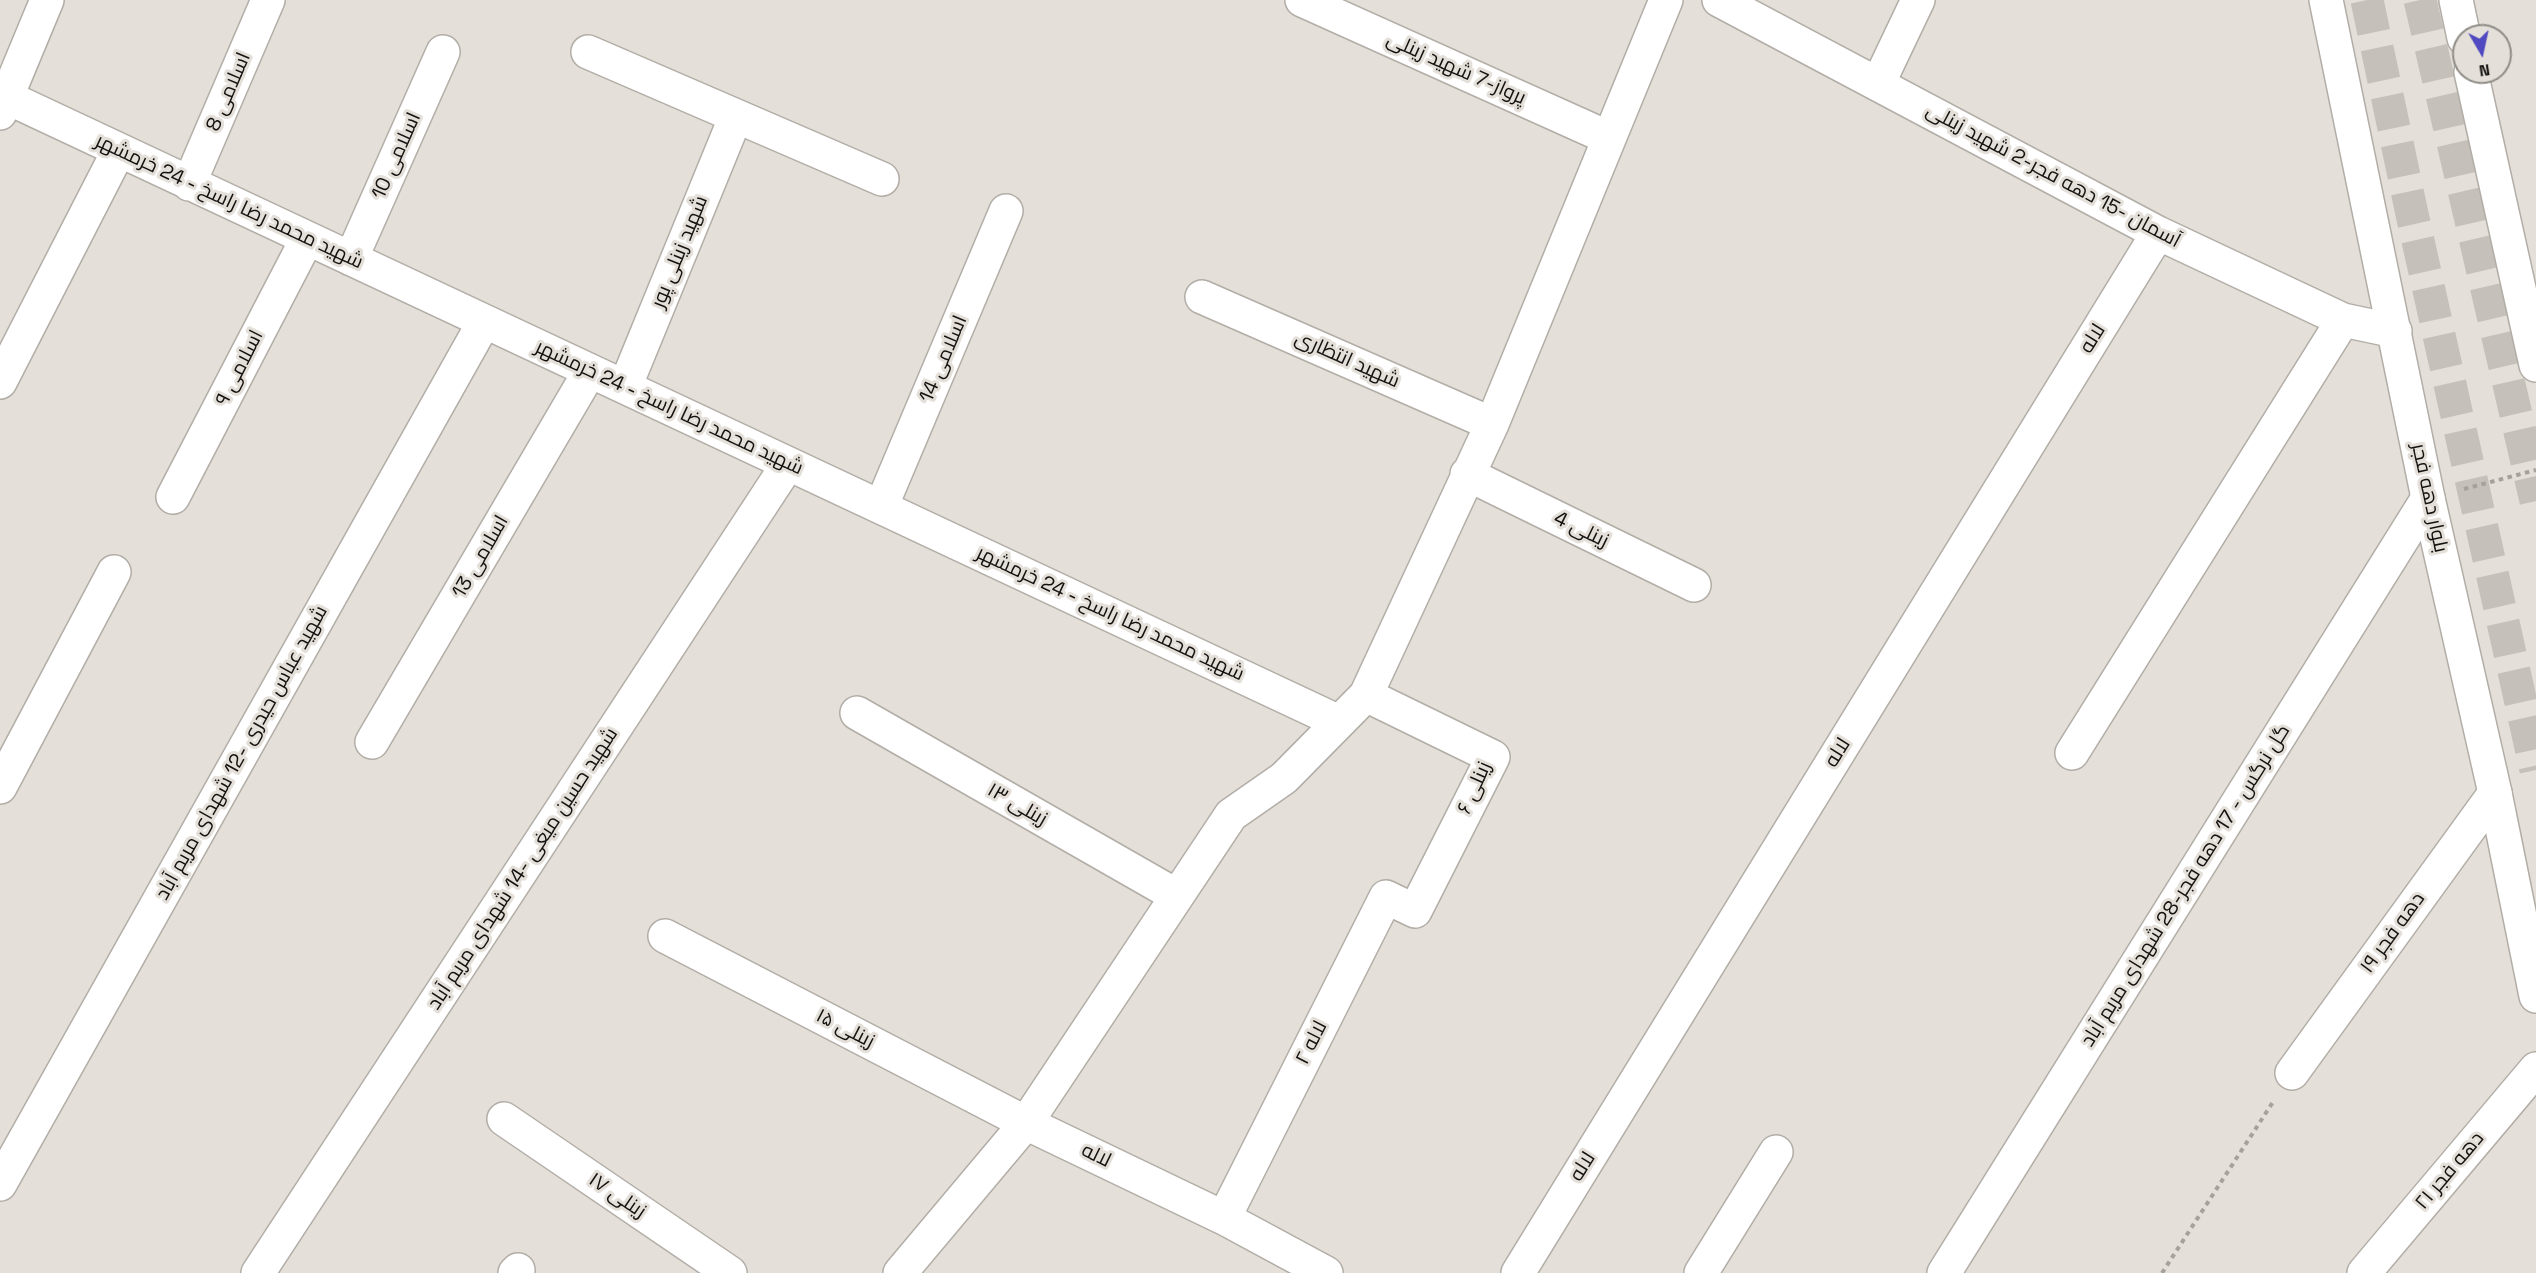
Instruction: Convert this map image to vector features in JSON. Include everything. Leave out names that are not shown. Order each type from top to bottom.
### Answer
[{"type":"street","points":[[2,102],[47,0]]},
{"type":"street","name":"اسلامی 8","points":[[189,184],[268,0]]},
{"type":"street","name":"پرواز-7 شهید زینلی","points":[[1302,0],[1609,138]]},
{"type":"street","points":[[900,1273],[1026,1123],[1231,815],[1284,778],[1366,695],[1492,424],[1666,0]]},
{"type":"street","name":"آسمان -15 دهه فجر-2 شهید زینلی","points":[[1719,0],[2158,233],[2343,320],[2395,331]]},
{"type":"street","points":[[1878,84],[1918,0]]},
{"type":"street","name":"بلوار دهه فجر","points":[[2326,0],[2428,498],[2495,793],[2536,996]]},
{"type":"street","points":[[2456,0],[2461,24]]},
{"type":"street","name":"اسلامی 10","points":[[351,259],[443,52]]},
{"type":"street","points":[[588,52],[882,179]]},
{"type":"street","points":[[2475,84],[2536,365]]},
{"type":"street","name":"شهید محمد رضا راسخ - 24 خرمشهر","points":[[2,102],[119,150],[1339,722]]},
{"type":"street","name":"شهید زینلی پور","points":[[625,387],[736,116]]},
{"type":"street","points":[[0,382],[119,150]]},
{"type":"street","name":"اسلامی 14","points":[[881,507],[1006,211]]},
{"type":"street","name":"لاله","points":[[1518,1273],[2158,233]]},
{"type":"street","name":"اسلامی ۹","points":[[173,497],[307,239]]},
{"type":"street","name":"شهید انتظاری","points":[[1202,297],[1492,424]]},
{"type":"street","points":[[2072,753],[2343,320]]},
{"type":"street","name":"شهید عباس حیدری -12 شهدای مریم آباد","points":[[0,1184],[484,322]]},
{"type":"street","name":"اسلامی 13","points":[[372,742],[590,371]]},
{"type":"street","name":"شهید حسین میغی -14 شهدای مریم آباد","points":[[258,1273],[788,464]]},
{"type":"street","name":"زینلی 4","points":[[1467,474],[1694,585]]},
{"type":"street","name":"گل نرگس - 17 دهه فجر-28 شهدای مریم آباد","points":[[1944,1273],[2428,498]]},
{"type":"street","points":[[0,787],[114,572]]},
{"type":"street","name":"زینلی ۶","points":[[1366,695],[1493,757],[1415,911]]},
{"type":"street","name":"زینلی ۱۳","points":[[857,713],[1177,896]]},
{"type":"street","name":"دهه فجر ۱۹","points":[[2292,1073],[2495,793]]},
{"type":"street","name":"لاله ۲","points":[[1224,1218],[1386,897],[1415,911]]},
{"type":"street","name":"زینلی ۱۵","points":[[665,936],[1026,1123]]},
{"type":"street","name":"دهه فجر ۲۱","points":[[2364,1273],[2536,1069]]},
{"type":"street","name":"زینلی ۱۷","points":[[504,1119],[730,1273]]},
{"type":"street","name":"لاله","points":[[1026,1123],[1224,1218],[1286,1264],[1326,1273]]},
{"type":"street","points":[[1701,1273],[1776,1152]]},
{"type":"path","points":[[2428,498],[2536,470]]},
{"type":"path","points":[[2162,1273],[2292,1073]]},
{"type":"tunnel","points":[[2367,0],[2412,214],[2536,770]]},
{"type":"tunnel","points":[[2420,0],[2536,501]]}]
